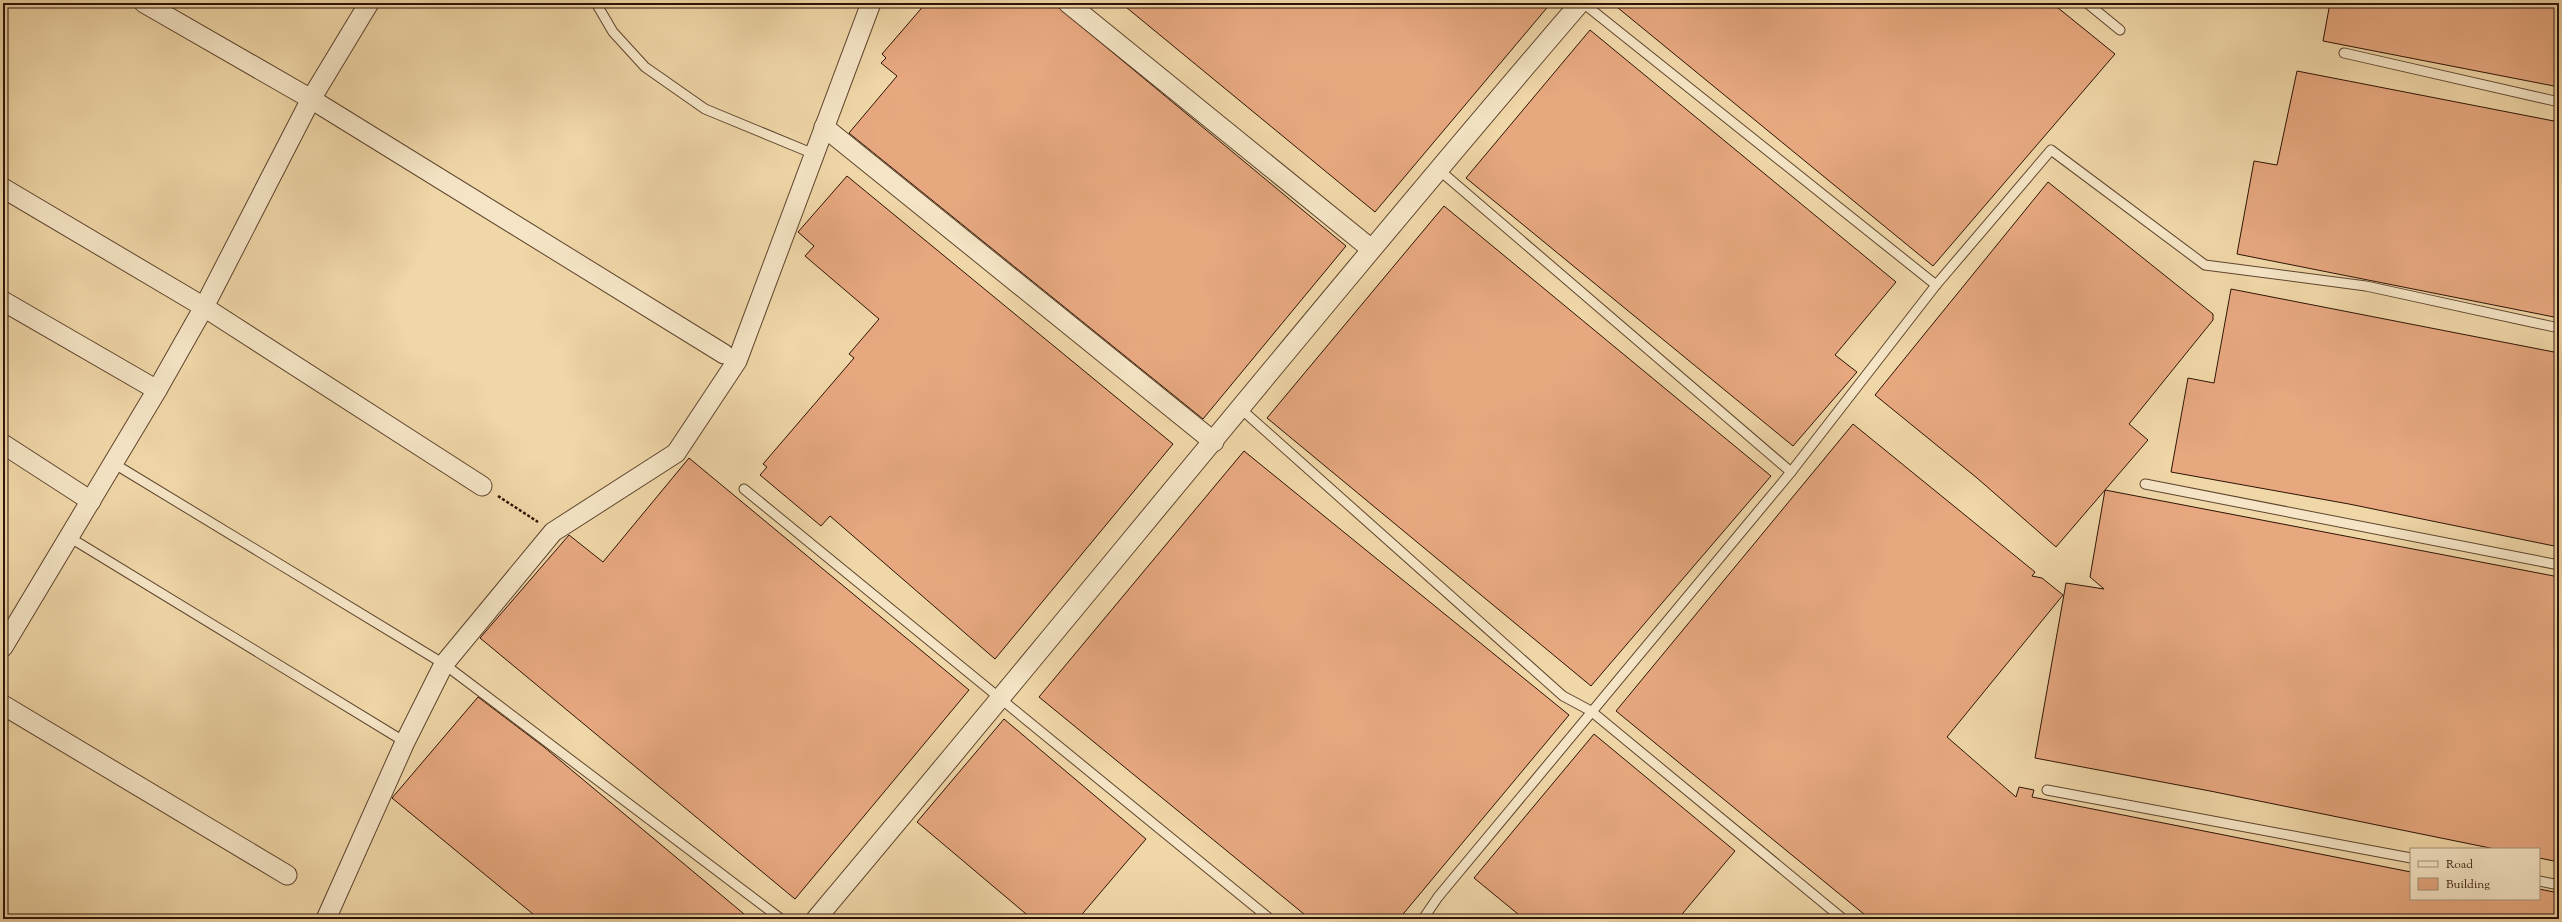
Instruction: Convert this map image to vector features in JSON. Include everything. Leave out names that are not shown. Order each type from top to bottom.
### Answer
[{"type":"street","points":[[144,3],[311,99],[724,354]]},
{"type":"street","points":[[3,647],[157,390],[204,307],[311,99],[369,3]]},
{"type":"street","points":[[326,919],[405,742],[444,664],[553,532],[676,453],[736,361],[871,3]]},
{"type":"street","points":[[1068,3],[1370,248]]},
{"type":"street","points":[[816,919],[1214,442],[1370,248],[1581,3]]},
{"type":"street","points":[[824,128],[1214,442]]},
{"type":"street","points":[[3,188],[204,307],[482,486]]},
{"type":"street","points":[[3,301],[157,390]]},
{"type":"street","points":[[3,444],[91,501]]},
{"type":"street","points":[[3,704],[287,875]]},
{"type":"lane","points":[[596,3],[612,32],[646,67],[705,109],[814,154]]},
{"type":"lane","points":[[1581,3],[1936,285]]},
{"type":"lane","points":[[2087,3],[2120,30]]},
{"type":"lane","points":[[2344,53],[2559,102]]},
{"type":"lane","points":[[1423,919],[1438,896],[1792,472],[1936,285],[2051,150],[2205,265],[2366,286],[2559,328]]},
{"type":"lane","points":[[1438,168],[1792,472]]},
{"type":"lane","points":[[1241,409],[1563,696],[1591,711],[1843,919]]},
{"type":"lane","points":[[113,463],[444,664],[781,919]]},
{"type":"lane","points":[[2145,484],[2559,565]]},
{"type":"lane","points":[[744,488],[1270,919]]},
{"type":"lane","points":[[69,537],[405,742]]},
{"type":"lane","points":[[2047,790],[2410,858]]},
{"type":"lane","points":[[2540,882],[2559,885]]},
{"type":"path","points":[[482,486],[553,532]]},
{"type":"building","points":[[926,3],[1053,3],[1346,246],[1203,419],[849,133],[897,76],[881,63],[886,58],[882,54]]},
{"type":"building","points":[[1121,3],[1551,3],[1375,212]]},
{"type":"building","points":[[1612,3],[2052,3],[2115,54],[1933,266]]},
{"type":"building","points":[[2330,3],[2559,3],[2559,87],[2323,41]]},
{"type":"building","points":[[1590,30],[1896,282],[1835,355],[1857,372],[1793,446],[1466,178]]},
{"type":"building","points":[[2297,71],[2559,122],[2559,318],[2237,254],[2254,161],[2277,165]]},
{"type":"building","points":[[847,176],[1173,444],[995,659],[830,516],[821,526],[760,475],[767,467],[763,464],[854,358],[849,354],[879,319],[805,256],[814,246],[798,232]]},
{"type":"building","points":[[2048,182],[2213,314],[2213,320],[2129,424],[2148,440],[2056,547],[1977,478],[1875,395]]},
{"type":"building","points":[[1444,206],[1771,476],[1591,686],[1267,418]]},
{"type":"building","points":[[2231,289],[2559,353],[2559,547],[2349,504],[2171,472],[2188,378],[2214,383]]},
{"type":"building","points":[[1853,424],[2035,572],[2032,576],[2042,578],[2063,595],[1947,737],[2016,797],[2019,787],[2034,790],[2032,797],[2410,872],[2410,900],[2540,900],[2540,889],[2559,893],[2559,919],[1870,919],[1616,711]]},
{"type":"building","points":[[1244,451],[1569,715],[1399,919],[1310,919],[1039,697]]},
{"type":"building","points":[[689,458],[969,690],[795,899],[480,638],[569,535],[603,562]]},
{"type":"building","points":[[2105,490],[2559,577],[2559,862],[2540,858],[2540,848],[2490,848],[2210,791],[2035,758],[2066,583],[2104,589],[2090,577]]},
{"type":"building","points":[[478,697],[544,747],[750,919],[539,919],[392,798]]},
{"type":"building","points":[[1004,719],[1146,839],[1078,919],[1032,919],[917,822]]},
{"type":"building","points":[[1594,734],[1735,851],[1678,919],[1524,919],[1474,878]]}]
